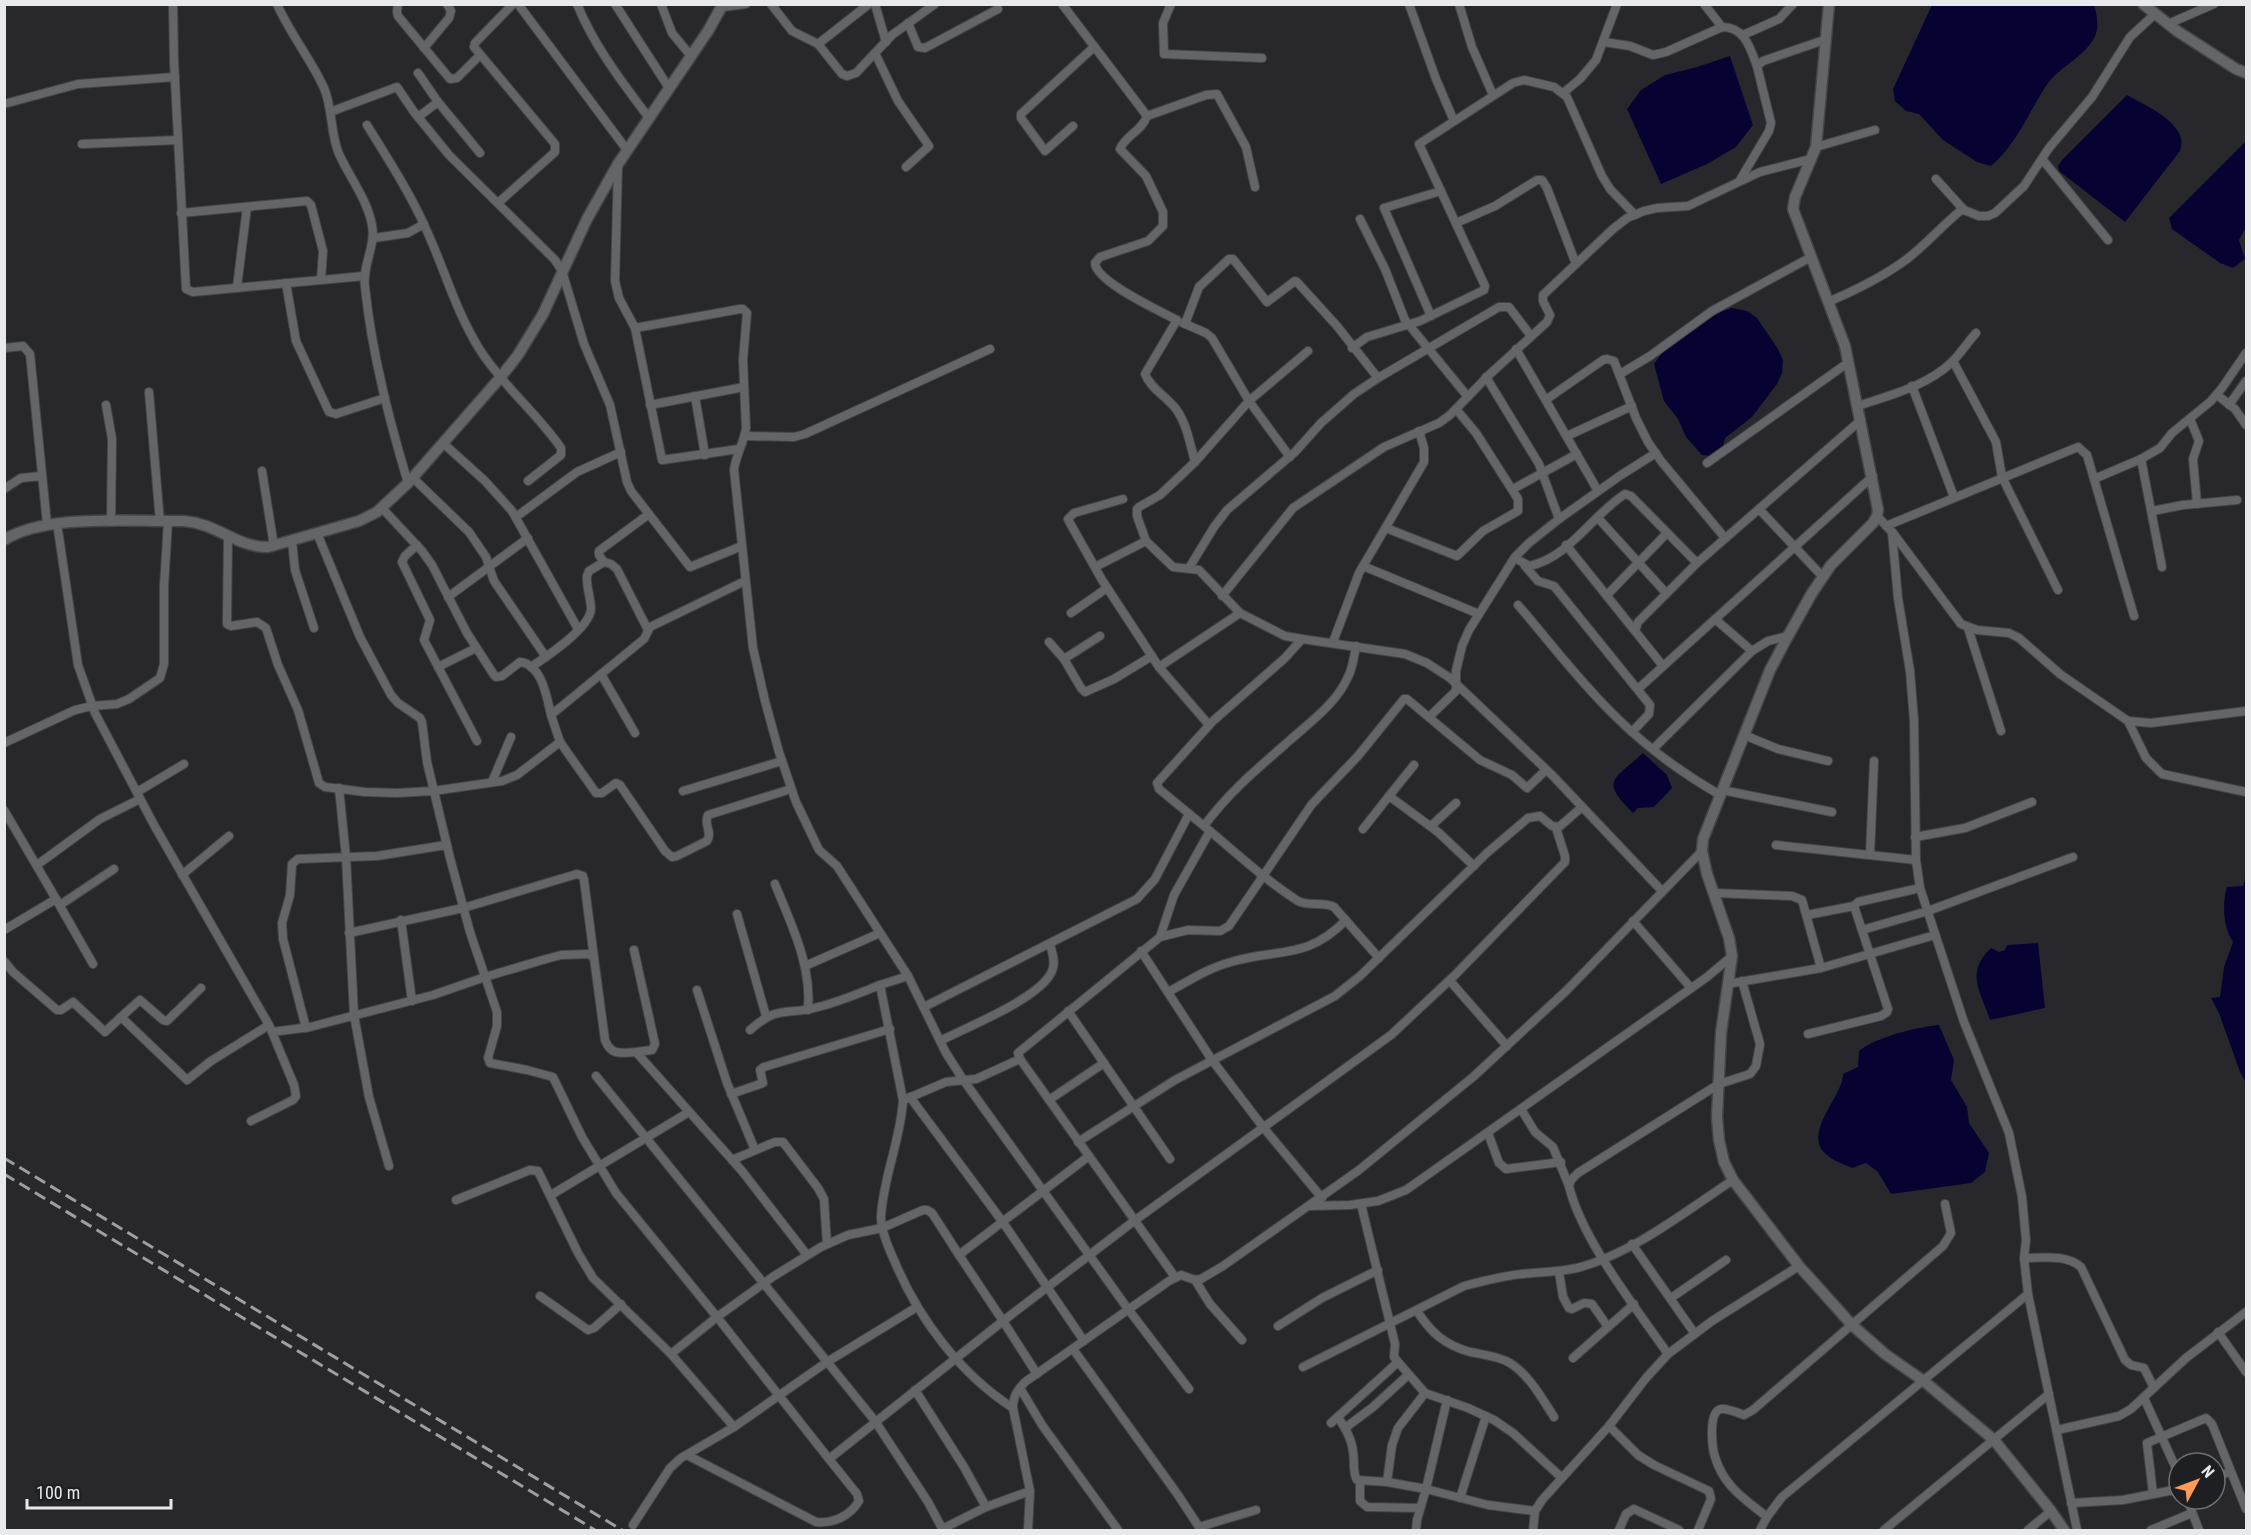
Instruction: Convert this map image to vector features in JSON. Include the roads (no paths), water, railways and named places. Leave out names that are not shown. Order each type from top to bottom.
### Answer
[{"type":"street","points":[[173,4],[186,289],[193,292],[364,276]]},
{"type":"street","points":[[277,4],[290,31],[324,87],[334,140],[368,208],[374,238],[364,276],[375,353],[385,398],[410,480],[469,532],[486,558],[494,581],[546,657]]},
{"type":"street","points":[[398,4],[398,16],[452,80],[457,78],[480,55]]},
{"type":"street","points":[[424,48],[449,18],[451,11],[447,4]]},
{"type":"street","points":[[498,203],[555,152],[556,146],[474,47],[513,4]]},
{"type":"street","points":[[518,4],[627,150]]},
{"type":"street","points":[[577,4],[594,40],[649,117]]},
{"type":"street","points":[[615,4],[669,88]]},
{"type":"street","points":[[661,4],[672,33],[691,56]]},
{"type":"street","points":[[4,540],[16,533],[52,523],[164,522],[199,523],[254,547],[274,546],[359,521],[382,508],[410,480],[500,378],[533,332],[587,219],[627,150],[723,6],[746,4]]},
{"type":"street","points":[[771,4],[792,31],[818,44],[842,74],[847,76],[856,73],[886,42],[935,4]]},
{"type":"street","points":[[818,44],[869,4]]},
{"type":"street","points":[[875,4],[886,42]]},
{"type":"street","points":[[1062,4],[1147,116]]},
{"type":"street","points":[[1171,4],[1163,23],[1164,54],[1262,58]]},
{"type":"street","points":[[1409,4],[1454,121]]},
{"type":"street","points":[[1459,4],[1472,47],[1493,95]]},
{"type":"street","points":[[1704,4],[1722,27]]},
{"type":"street","points":[[1743,35],[1779,19],[1793,4]]},
{"type":"street","points":[[1829,4],[1816,147],[1795,197],[1793,209],[1795,220],[1837,322],[1849,362],[1873,476],[1878,504],[1877,516],[1823,577],[1788,636],[1770,670],[1703,839],[1702,851],[1707,874],[1729,938],[1732,956],[1721,1033],[1719,1140],[1724,1162],[1733,1180],[1799,1266],[1852,1325],[1994,1440],[2064,1530]]},
{"type":"street","points":[[2143,4],[2168,24],[2236,69],[2247,73]]},
{"type":"street","points":[[2168,24],[2214,4]]},
{"type":"street","points":[[1563,93],[1588,71],[1596,60],[1615,5]]},
{"type":"street","points":[[908,23],[918,47],[925,48],[998,9]]},
{"type":"street","points":[[1936,179],[1964,210],[1979,216],[1995,213],[2024,186],[2042,159],[2092,97],[2130,37],[2155,14]]},
{"type":"street","points":[[1604,42],[1630,46],[1653,55],[1666,52],[1722,27],[1731,27],[1743,35],[1757,66],[1771,123],[1769,131],[1740,180]]},
{"type":"street","points":[[1757,66],[1763,60],[1827,39]]},
{"type":"street","points":[[1073,126],[1045,151],[1021,118],[1021,114],[1095,47]]},
{"type":"street","points":[[875,53],[898,101],[928,146],[906,167]]},
{"type":"street","points":[[418,73],[438,102],[480,153]]},
{"type":"street","points":[[4,104],[78,84],[175,77]]},
{"type":"street","points":[[1352,348],[1367,337],[1431,316],[1482,292],[1485,288],[1419,144],[1422,139],[1519,80],[1554,87],[1563,93],[1602,176],[1610,189],[1635,215]]},
{"type":"street","points":[[330,112],[395,86],[449,156],[555,260],[562,271],[584,344],[610,405],[631,491],[690,567],[741,546]]},
{"type":"street","points":[[1255,187],[1246,147],[1216,94],[1206,95],[1147,116],[1144,124],[1122,144],[1120,149],[1146,176],[1163,212],[1163,226],[1148,241],[1100,257],[1094,266],[1100,275],[1111,283],[1212,338],[1249,401],[1290,457]]},
{"type":"street","points":[[418,117],[438,102]]},
{"type":"street","points":[[367,125],[424,224],[449,291],[464,321],[500,378],[561,448],[561,455],[528,481]]},
{"type":"street","points":[[1816,147],[1875,130]]},
{"type":"street","points":[[82,144],[178,140]]},
{"type":"street","points":[[1222,596],[1293,508],[1384,447],[1439,423],[1456,409],[1486,377],[1550,318],[1542,298],[1543,295],[1613,228],[1635,215],[1657,208],[1688,206],[1760,172],[1811,159]]},
{"type":"street","points":[[2042,159],[2108,240]]},
{"type":"street","points":[[618,164],[615,281],[619,298],[635,328],[663,460],[739,449]]},
{"type":"street","points":[[1456,223],[1495,206],[1538,180],[1542,180],[1576,264]]},
{"type":"street","points":[[1431,316],[1384,208],[1441,191]]},
{"type":"street","points":[[181,213],[309,202],[323,251],[321,280]]},
{"type":"street","points":[[237,287],[246,207]]},
{"type":"street","points":[[1828,302],[1888,272],[1964,210]]},
{"type":"street","points":[[1360,219],[1409,325],[1468,397]]},
{"type":"street","points":[[374,238],[408,233],[424,224]]},
{"type":"street","points":[[1620,375],[1712,311],[1811,257]]},
{"type":"street","points":[[1195,462],[1182,419],[1145,374],[1181,322],[1199,287],[1229,259],[1233,259],[1267,302],[1295,281],[1297,282],[1337,326],[1352,348],[1378,378]]},
{"type":"street","points":[[286,283],[296,341],[329,412],[336,414],[385,398]]},
{"type":"street","points":[[1190,568],[1214,527],[1227,510],[1290,457],[1339,407],[1378,378],[1504,306],[1513,311],[1531,336]]},
{"type":"street","points":[[635,328],[743,309],[747,313],[745,436],[734,470],[741,546],[753,648],[791,789],[813,842],[825,857],[837,866],[908,975],[940,1041],[963,1080],[1128,1310],[1189,1389]]},
{"type":"street","points":[[1858,405],[1912,386],[1937,374],[1953,361],[1976,333]]},
{"type":"street","points":[[4,348],[23,346],[30,354],[42,476],[78,665],[92,706],[182,875],[270,1029],[294,1085],[296,1096],[293,1100],[251,1121]]},
{"type":"street","points":[[745,436],[794,437],[806,434],[990,349]]},
{"type":"street","points":[[1516,349],[1547,399],[1598,491]]},
{"type":"street","points":[[1308,351],[1249,401],[1195,462],[1160,495],[1137,509],[1137,516],[1146,541],[1173,567],[1199,570],[1240,613],[1285,636],[1405,654],[1427,663],[1458,684],[1546,770],[1662,891]]},
{"type":"street","points":[[2094,478],[2160,448],[2172,433],[2217,394],[2247,352]]},
{"type":"street","points":[[1547,399],[1607,359],[1614,361],[1632,406],[1656,453],[1725,538]]},
{"type":"street","points":[[1953,361],[1996,442],[2002,477],[2058,590]]},
{"type":"street","points":[[1707,463],[1849,362]]},
{"type":"street","points":[[1486,377],[1531,448],[1543,472],[1559,519]]},
{"type":"street","points":[[2229,405],[2247,381]]},
{"type":"street","points":[[1912,386],[1954,498]]},
{"type":"street","points":[[650,405],[744,387]]},
{"type":"street","points":[[4,742],[75,710],[117,704],[155,682],[163,673],[164,522],[149,393]]},
{"type":"street","points":[[2217,394],[2242,417],[2247,425]]},
{"type":"street","points":[[695,396],[705,455]]},
{"type":"street","points":[[106,405],[112,439],[111,522]]},
{"type":"street","points":[[1567,436],[1632,406]]},
{"type":"street","points":[[1386,528],[1457,556],[1484,531],[1518,511],[1518,499],[1513,489],[1476,433],[1456,409]]},
{"type":"street","points":[[2190,419],[2199,441],[2193,459],[2197,504]]},
{"type":"street","points":[[1635,631],[1636,625],[1696,563],[1861,420]]},
{"type":"street","points":[[1333,642],[1363,566],[1424,462],[1424,448],[1419,431]]},
{"type":"street","points":[[443,443],[485,481],[516,518],[578,629]]},
{"type":"street","points":[[1889,529],[2002,477],[2078,447],[2087,455],[2134,616]]},
{"type":"street","points":[[516,518],[577,472],[621,452]]},
{"type":"street","points":[[1429,717],[1456,692],[1458,684],[1456,671],[1462,646],[1479,614],[1515,558],[1529,543],[1559,519],[1656,453]]},
{"type":"street","points":[[1513,489],[1577,454]]},
{"type":"street","points":[[2140,459],[2162,567]]},
{"type":"street","points":[[262,471],[274,546]]},
{"type":"street","points":[[4,489],[21,478],[42,476]]},
{"type":"street","points":[[1638,689],[1873,476]]},
{"type":"street","points":[[1525,566],[1539,563],[1566,545],[1625,494],[1696,563]]},
{"type":"street","points":[[1123,499],[1074,513],[1068,519],[1107,588],[1159,667],[1209,725]]},
{"type":"street","points":[[2152,511],[2237,500]]},
{"type":"street","points":[[382,508],[417,545],[432,565],[476,648],[496,677],[502,676],[520,662],[525,662],[531,667],[541,681],[560,742],[596,794],[602,793],[616,783],[620,785],[665,851],[672,857],[707,841],[709,834],[706,817],[711,813],[791,789]]},
{"type":"street","points":[[1759,509],[1823,577]]},
{"type":"street","points":[[648,630],[617,569],[604,562],[599,551],[649,514]]},
{"type":"street","points":[[1877,516],[1929,578],[1956,618],[1968,628],[2001,731]]},
{"type":"street","points":[[1598,518],[1666,593]]},
{"type":"street","points":[[1889,529],[1913,695],[1915,837],[1920,888],[1964,1022],[2009,1133],[2022,1197],[2028,1294],[2078,1530]]},
{"type":"street","points":[[317,533],[360,637],[391,695],[422,722],[427,762],[446,845],[498,1019],[488,1061],[492,1064],[516,1067],[553,1077],[599,1167],[616,1193],[857,1494],[859,1501],[839,1519],[825,1523],[816,1522],[687,1455]]},
{"type":"street","points":[[1607,596],[1667,533]]},
{"type":"street","points":[[228,535],[227,624],[231,626],[257,622],[266,628],[278,665],[298,710],[318,780],[322,785],[365,792],[433,791],[510,779],[560,742]]},
{"type":"street","points":[[448,597],[528,538]]},
{"type":"street","points":[[292,541],[295,570],[314,628]]},
{"type":"street","points":[[1095,567],[1146,541]]},
{"type":"street","points":[[417,545],[402,562],[430,620],[424,640],[477,741]]},
{"type":"street","points":[[1566,545],[1663,666]]},
{"type":"street","points":[[1515,558],[1538,581],[1554,586],[1650,705],[1651,711],[1632,732]]},
{"type":"street","points":[[531,667],[569,639],[591,611],[586,576],[589,571],[604,562]]},
{"type":"street","points":[[1363,566],[1479,614]]},
{"type":"street","points":[[551,715],[644,639],[654,624],[745,581]]},
{"type":"street","points":[[1071,613],[1107,588]]},
{"type":"street","points":[[1518,605],[1595,694],[1632,732],[1682,772],[1721,793],[1832,812]]},
{"type":"street","points":[[1159,667],[1240,613]]},
{"type":"street","points":[[1715,619],[1752,651]]},
{"type":"street","points":[[1968,628],[2009,633],[2019,638],[2060,674],[2128,722],[2146,758],[2162,774],[2247,792]]},
{"type":"street","points":[[1064,659],[1100,636]]},
{"type":"street","points":[[1653,749],[1752,651],[1768,641],[1788,636]]},
{"type":"street","points":[[1302,639],[1285,658],[1209,725],[1158,783],[1159,789],[1262,874],[1300,902],[1329,903],[1378,958]]},
{"type":"street","points":[[1048,642],[1064,659],[1085,692],[1114,679],[1152,656]]},
{"type":"street","points":[[1160,937],[1174,895],[1207,828],[1238,785],[1330,704],[1348,678],[1356,646]]},
{"type":"street","points":[[438,667],[476,648]]},
{"type":"street","points":[[601,674],[635,734]]},
{"type":"street","points":[[1174,1277],[1020,1059],[1020,1050],[1160,937],[1188,930],[1216,932],[1229,926],[1262,874],[1312,804],[1368,744],[1402,701],[1407,699],[1480,760],[1512,776],[1527,788],[1546,770]]},
{"type":"street","points":[[2128,722],[2151,723],[2247,711]]},
{"type":"street","points":[[1744,735],[1778,749],[1828,761]]},
{"type":"street","points":[[492,782],[511,737]]},
{"type":"street","points":[[682,791],[782,761]]},
{"type":"street","points":[[1870,855],[1874,761]]},
{"type":"street","points":[[37,865],[100,819],[139,796],[184,764]]},
{"type":"street","points":[[1363,829],[1414,765]]},
{"type":"street","points":[[339,788],[346,857],[354,1015],[369,1096],[389,1166]]},
{"type":"street","points":[[1389,796],[1431,826],[1474,866]]},
{"type":"street","points":[[1915,837],[1965,828],[2032,802]]},
{"type":"street","points":[[1431,826],[1456,803]]},
{"type":"street","points":[[1556,828],[1582,807]]},
{"type":"street","points":[[4,810],[93,964]]},
{"type":"street","points":[[924,1007],[1137,899],[1155,879],[1190,814]]},
{"type":"street","points":[[829,1459],[1134,1221],[1391,1035],[1450,981],[1564,862],[1564,854],[1556,828],[1540,816],[1532,816],[1474,866],[1335,996],[1212,1060],[1134,1105],[1078,1142]]},
{"type":"street","points":[[182,875],[229,837]]},
{"type":"street","points":[[1776,844],[1916,860]]},
{"type":"street","points":[[306,1028],[283,939],[282,923],[290,895],[292,864],[298,859],[396,854],[446,845]]},
{"type":"street","points":[[1195,1280],[1224,1266],[1322,1198],[1392,1144],[1507,1046],[1567,990],[1702,851]]},
{"type":"street","points":[[1862,930],[1928,911],[2073,857]]},
{"type":"street","points":[[4,930],[114,869]]},
{"type":"street","points":[[349,933],[463,908],[580,874],[584,880],[607,1046],[613,1052],[652,1050],[655,1044],[634,950]]},
{"type":"street","points":[[775,884],[805,966],[809,995],[808,1010]]},
{"type":"street","points":[[1807,915],[1854,906],[1858,902],[1920,888]]},
{"type":"street","points":[[1714,893],[1798,897],[1802,900],[1807,915],[1821,968]]},
{"type":"street","points":[[1808,1034],[1881,1016],[1887,1012],[1871,952],[1854,906]]},
{"type":"street","points":[[737,914],[766,1016]]},
{"type":"street","points":[[1168,992],[1217,966],[1310,947],[1333,934],[1346,920]]},
{"type":"street","points":[[401,921],[412,1001]]},
{"type":"street","points":[[1633,921],[1691,988]]},
{"type":"street","points":[[805,966],[880,933]]},
{"type":"street","points":[[1727,984],[1821,968],[1935,935]]},
{"type":"street","points":[[940,1041],[1025,998],[1040,988],[1054,966],[1050,944]]},
{"type":"street","points":[[1141,951],[1212,1060],[1263,1127],[1322,1198]]},
{"type":"street","points":[[121,1017],[187,1080],[211,1061],[270,1029],[306,1028],[412,1001],[561,955],[585,953],[594,958]]},
{"type":"street","points":[[1310,1206],[1378,1202],[1406,1190],[1691,988],[1732,956]]},
{"type":"street","points":[[4,961],[13,972],[57,1010],[73,1002],[105,1032],[140,1000],[167,1021],[201,988]]},
{"type":"street","points":[[750,1030],[766,1016],[788,1011],[808,1010],[908,975]]},
{"type":"street","points":[[1450,981],[1507,1046]]},
{"type":"street","points":[[1569,1186],[1578,1173],[1719,1084],[1750,1074],[1759,1056],[1758,1032],[1742,981]]},
{"type":"street","points":[[880,985],[907,1098],[1002,1221],[1084,1341]]},
{"type":"street","points":[[697,990],[731,1094],[755,1150]]},
{"type":"street","points":[[1068,1011],[1170,1159]]},
{"type":"street","points":[[731,1094],[763,1083],[760,1070],[764,1067],[890,1029]]},
{"type":"street","points":[[636,1052],[732,1160],[807,1255]]},
{"type":"street","points":[[907,1098],[946,1082],[976,1079],[1020,1059]]},
{"type":"street","points":[[1049,1100],[1104,1063]]},
{"type":"street","points":[[596,1076],[762,1285],[875,1421],[923,1494],[943,1530],[986,1507],[1030,1491]]},
{"type":"street","points":[[907,1098],[883,1203],[882,1228],[898,1271],[917,1307],[933,1330],[992,1395],[1013,1408]]},
{"type":"street","points":[[1521,1109],[1535,1132],[1553,1147],[1586,1226],[1604,1258],[1668,1354]]},
{"type":"street","points":[[551,1195],[689,1112]]},
{"type":"street","points":[[1488,1133],[1499,1163],[1506,1169],[1561,1162]]},
{"type":"street","points":[[732,1160],[779,1141],[786,1145],[824,1199],[827,1244]]},
{"type":"street","points":[[959,1255],[1089,1156]]},
{"type":"street","points":[[456,1200],[535,1169],[541,1174],[593,1278],[671,1354],[734,1427]]},
{"type":"street","points":[[1303,1367],[1464,1286],[1490,1279],[1559,1272],[1604,1258],[1632,1244],[1733,1180]]},
{"type":"street","points":[[1361,1204],[1398,1362],[1425,1393],[1486,1416],[1513,1432],[1562,1478]]},
{"type":"street","points":[[1767,1516],[1741,1496],[1722,1473],[1712,1440],[1715,1414],[1724,1409],[1744,1415],[1753,1410],[1948,1240],[1952,1233],[1945,1204]]},
{"type":"street","points":[[671,1354],[717,1317],[807,1255],[848,1234],[882,1228],[927,1210],[932,1213],[1037,1374]]},
{"type":"street","points":[[1632,1244],[1695,1334]]},
{"type":"street","points":[[2024,1258],[2066,1258],[2081,1267],[2125,1360],[2131,1365],[2141,1366],[2154,1388]]},
{"type":"street","points":[[1671,1298],[1726,1260]]},
{"type":"street","points":[[1533,1530],[1535,1511],[1668,1354],[1799,1266]]},
{"type":"street","points":[[1278,1326],[1323,1298],[1378,1270]]},
{"type":"street","points":[[1559,1272],[1563,1297],[1569,1308],[1572,1310],[1589,1303],[1592,1304],[1608,1327]]},
{"type":"street","points":[[1028,1530],[1030,1491],[1013,1408],[1013,1398],[1020,1388],[1174,1277],[1188,1276],[1195,1280],[1210,1304],[1242,1340]]},
{"type":"street","points":[[1760,1530],[1767,1516],[1782,1497],[1925,1382],[2028,1294]]},
{"type":"street","points":[[540,1296],[588,1330],[594,1329],[621,1304]]},
{"type":"street","points":[[1573,1358],[1634,1304]]},
{"type":"street","points":[[633,1525],[670,1468],[779,1397],[827,1362],[917,1307]]},
{"type":"street","points":[[1417,1311],[1427,1328],[1437,1338],[1470,1352],[1494,1356],[1520,1370],[1531,1381],[1554,1416]]},
{"type":"street","points":[[2057,1430],[2120,1416],[2144,1398],[2186,1358],[2247,1312]]},
{"type":"street","points":[[2218,1332],[2247,1372]]},
{"type":"street","points":[[1073,1349],[1200,1529],[1256,1510]]},
{"type":"street","points":[[1331,1423],[1398,1362]]},
{"type":"street","points":[[1345,1428],[1373,1407],[1408,1375]]},
{"type":"street","points":[[1020,1388],[1042,1425],[1118,1530]]},
{"type":"street","points":[[915,1390],[958,1457],[986,1507]]},
{"type":"street","points":[[1387,1482],[1392,1445],[1398,1428],[1425,1393]]},
{"type":"street","points":[[1884,1530],[2049,1394]]},
{"type":"street","points":[[2144,1398],[2169,1451]]},
{"type":"street","points":[[1416,1530],[1447,1400]]},
{"type":"street","points":[[1460,1498],[1486,1416]]},
{"type":"street","points":[[1338,1417],[1353,1449],[1355,1478],[1360,1481],[1387,1482],[1426,1489],[1488,1505],[1535,1511]]},
{"type":"street","points":[[2152,1494],[2145,1446],[2150,1440],[2202,1418],[2209,1420],[2245,1504]]},
{"type":"street","points":[[1609,1426],[1638,1455],[1709,1491],[1711,1499],[1698,1530]]},
{"type":"street","points":[[1360,1481],[1360,1502],[1366,1507],[1420,1508]]},
{"type":"street","points":[[2071,1503],[2106,1502],[2167,1491]]},
{"type":"street","points":[[1619,1530],[1626,1514],[1634,1509],[1677,1530]]},
{"type":"street","points":[[2028,1530],[2051,1511]]},
{"type":"street","points":[[2151,1530],[2192,1513],[2199,1530]]},
{"type":"railway","points":[[4,1158],[622,1530]]},
{"type":"railway","points":[[4,1174],[595,1530]]}]
